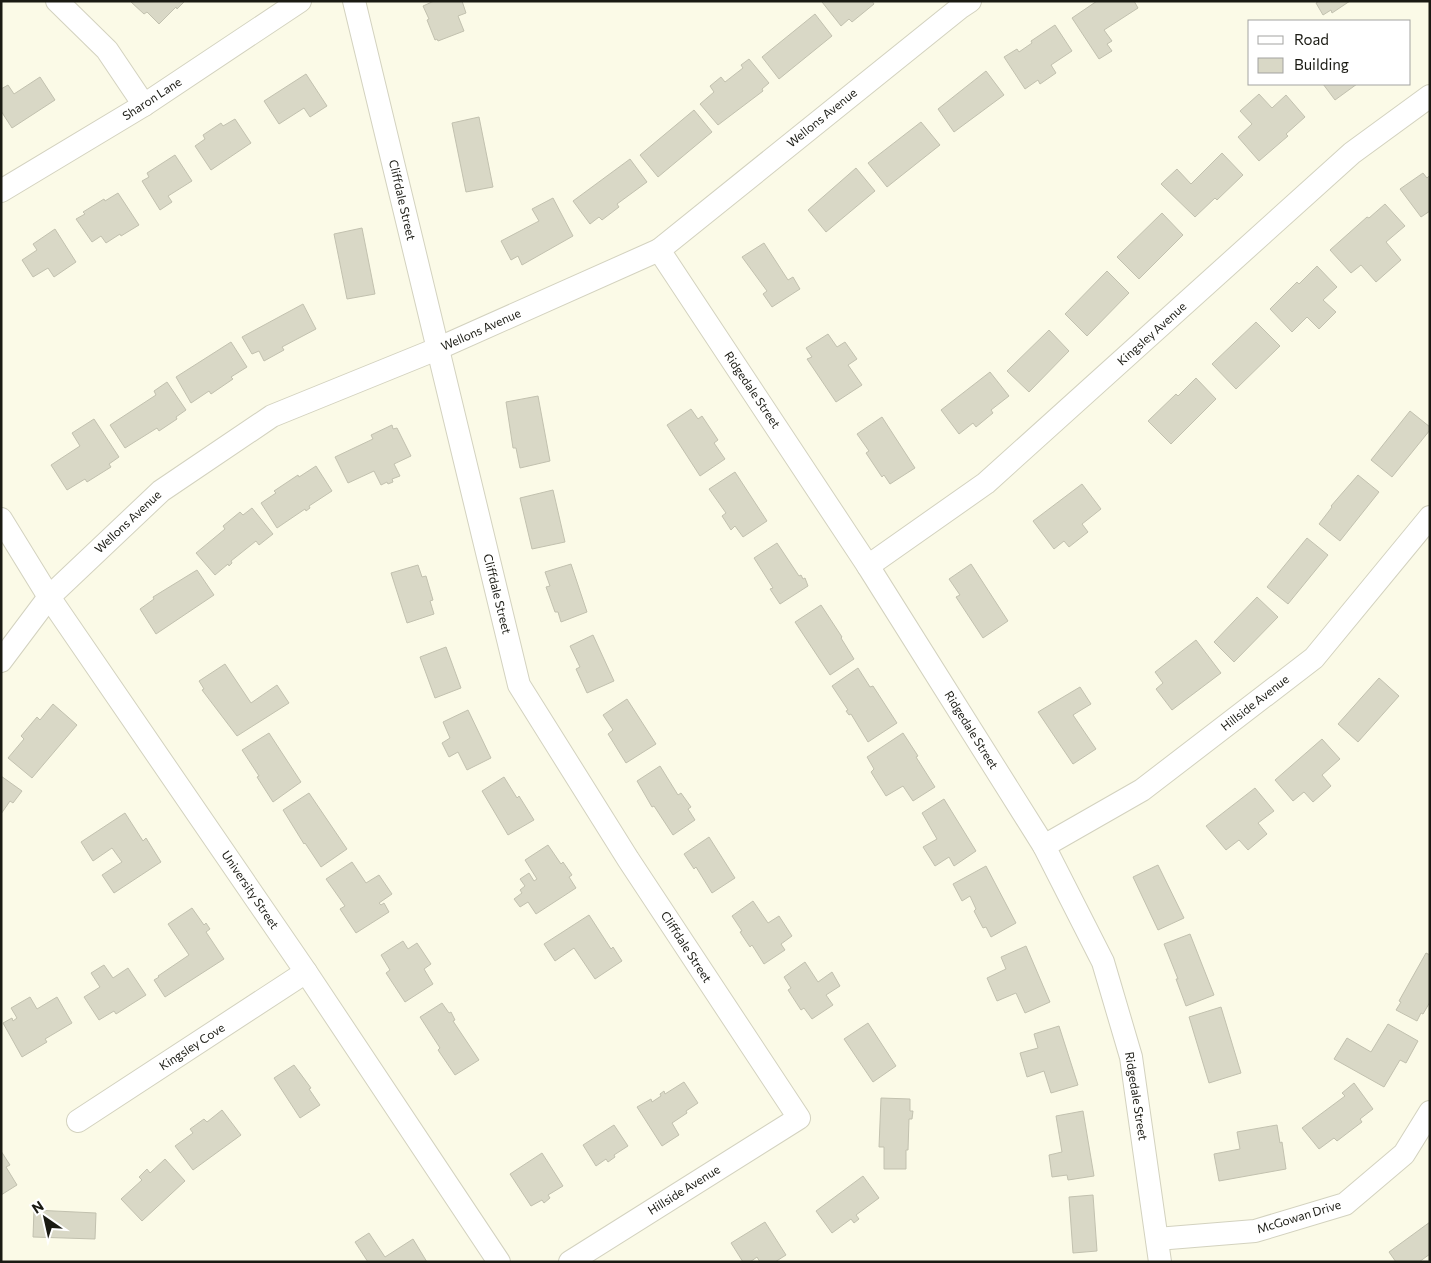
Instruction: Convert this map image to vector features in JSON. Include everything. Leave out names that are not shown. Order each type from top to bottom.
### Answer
[{"type":"street","points":[[57,1],[107,50],[144,105]]},
{"type":"street","name":"Sharon Lane","points":[[1,191],[144,105],[300,1]]},
{"type":"street","name":"Cliffdale Street","points":[[354,1],[519,685],[628,859],[798,1118]]},
{"type":"street","name":"Wellons Avenue","points":[[1,661],[50,597],[161,491],[272,416],[437,349],[659,250],[961,6],[970,1]]},
{"type":"street","name":"Kingsley Avenue","points":[[868,566],[986,484],[1352,153],[1430,96]]},
{"type":"street","name":"Ridgedale Street","points":[[659,250],[868,566],[1044,846],[1103,962],[1131,1058],[1160,1262]]},
{"type":"street","name":"Hillside Avenue","points":[[1044,846],[1142,790],[1314,658],[1430,517]]},
{"type":"street","name":"University Street","points":[[1,519],[50,597],[306,972],[500,1262]]},
{"type":"street","name":"Kingsley Cove","points":[[78,1121],[306,972]]},
{"type":"street","name":"McGowan Drive","points":[[1157,1238],[1255,1231],[1345,1204],[1404,1154],[1430,1112]]},
{"type":"street","name":"Hillside Avenue","points":[[570,1262],[798,1118]]},
{"type":"building","points":[[185,1],[159,24],[147,12],[144,14],[131,2]]},
{"type":"building","points":[[434,1],[462,1],[466,13],[458,16],[464,31],[438,41],[437,39],[435,40],[423,6]]},
{"type":"building","points":[[823,1],[872,1],[874,4],[852,22],[849,19],[841,26]]},
{"type":"building","points":[[1097,1],[1134,1],[1138,8],[1104,30],[1112,41],[1107,44],[1112,51],[1099,59],[1072,18]]},
{"type":"building","points":[[1319,1],[1350,1],[1332,13],[1331,10],[1323,15],[1316,3]]},
{"type":"building","points":[[815,14],[832,36],[779,79],[762,57]]},
{"type":"building","points":[[1055,25],[1072,51],[1051,65],[1056,73],[1040,84],[1038,80],[1025,89],[1004,57],[1017,49],[1019,52],[1032,43],[1031,41]]},
{"type":"building","points":[[749,59],[769,83],[762,89],[763,91],[718,125],[700,104],[714,92],[710,86],[721,77],[725,82],[743,68],[741,65]]},
{"type":"building","points":[[986,71],[1004,95],[954,132],[938,109]]},
{"type":"building","points":[[306,74],[327,106],[310,117],[304,108],[279,124],[264,101]]},
{"type":"building","points":[[40,77],[55,100],[12,128],[1,111],[1,89],[8,85],[14,94]]},
{"type":"building","points":[[1324,85],[1356,85],[1335,100]]},
{"type":"building","points":[[1259,94],[1272,108],[1286,95],[1305,117],[1286,134],[1288,136],[1259,161],[1238,137],[1252,124],[1240,111]]},
{"type":"building","points":[[694,110],[712,132],[658,177],[640,155]]},
{"type":"building","points":[[479,117],[493,187],[466,192],[452,123]]},
{"type":"building","points":[[235,119],[251,143],[211,170],[195,146],[205,139],[203,135],[221,123],[223,126]]},
{"type":"building","points":[[921,122],[940,145],[887,187],[868,163]]},
{"type":"building","points":[[1222,153],[1243,175],[1217,200],[1215,198],[1195,217],[1161,184],[1177,169],[1191,184]]},
{"type":"building","points":[[175,155],[192,181],[168,196],[172,202],[160,210],[142,181],[149,177],[147,173]]},
{"type":"building","points":[[630,159],[647,182],[617,204],[619,207],[602,220],[599,217],[590,224],[573,201]]},
{"type":"building","points":[[856,168],[875,191],[826,232],[808,210]]},
{"type":"building","points":[[1423,173],[1427,178],[1430,175],[1430,211],[1421,217],[1400,189]]},
{"type":"building","points":[[118,193],[139,225],[106,243],[101,236],[92,242],[76,219],[85,214],[83,212],[104,199],[105,201]]},
{"type":"building","points":[[553,198],[573,236],[522,265],[518,256],[511,260],[501,241],[539,221],[532,209]]},
{"type":"building","points":[[1385,204],[1405,226],[1386,242],[1401,260],[1376,282],[1361,265],[1351,273],[1330,250],[1367,217],[1369,218]]},
{"type":"building","points":[[1162,213],[1183,235],[1139,279],[1117,257]]},
{"type":"building","points":[[362,228],[375,294],[347,299],[334,234]]},
{"type":"building","points":[[55,229],[76,262],[54,277],[48,268],[33,277],[22,260],[37,250],[33,244]]},
{"type":"building","points":[[764,243],[788,280],[793,277],[800,289],[772,307],[763,294],[767,291],[742,257]]},
{"type":"building","points":[[1317,266],[1337,287],[1323,300],[1336,312],[1319,329],[1307,317],[1292,332],[1270,309],[1297,282],[1299,284]]},
{"type":"building","points":[[1107,271],[1129,293],[1087,336],[1065,314]]},
{"type":"building","points":[[303,304],[316,329],[282,347],[284,350],[264,361],[259,351],[252,354],[242,337]]},
{"type":"building","points":[[1256,322],[1280,346],[1236,389],[1212,364]]},
{"type":"building","points":[[1049,330],[1069,351],[1029,392],[1007,371]]},
{"type":"building","points":[[828,334],[837,347],[845,342],[857,359],[848,365],[862,385],[836,402],[807,359],[812,357],[806,348]]},
{"type":"building","points":[[231,342],[247,367],[231,377],[233,379],[211,394],[209,391],[191,403],[176,377]]},
{"type":"building","points":[[990,372],[1009,396],[991,410],[993,413],[976,427],[973,423],[959,434],[941,410]]},
{"type":"building","points":[[1196,378],[1216,399],[1171,444],[1148,421]]},
{"type":"building","points":[[167,382],[186,410],[176,417],[177,419],[159,431],[157,428],[125,448],[110,425],[156,395],[154,391]]},
{"type":"building","points":[[538,396],[550,461],[520,468],[516,448],[513,448],[506,402]]},
{"type":"building","points":[[691,409],[698,419],[702,416],[718,440],[714,443],[725,459],[700,476],[667,425]]},
{"type":"building","points":[[1410,411],[1430,427],[1430,430],[1392,477],[1371,460]]},
{"type":"building","points":[[882,417],[915,468],[890,484],[884,475],[882,477],[866,453],[869,451],[857,434]]},
{"type":"building","points":[[94,419],[119,457],[109,464],[111,467],[87,482],[85,479],[67,490],[51,465],[80,446],[72,433]]},
{"type":"building","points":[[392,425],[393,429],[397,428],[411,456],[394,464],[400,476],[392,479],[393,482],[381,485],[374,471],[348,483],[335,457],[373,439],[371,435]]},
{"type":"building","points":[[316,466],[332,491],[309,506],[310,508],[306,511],[305,509],[277,528],[261,503],[276,493],[274,491]]},
{"type":"building","points":[[735,472],[767,521],[743,537],[735,526],[731,530],[722,516],[726,513],[709,489]]},
{"type":"building","points":[[1358,475],[1379,492],[1340,541],[1319,524],[1331,506]]},
{"type":"building","points":[[1082,484],[1101,509],[1082,524],[1088,532],[1069,547],[1064,541],[1054,549],[1033,521]]},
{"type":"building","points":[[553,490],[565,542],[532,549],[520,498]]},
{"type":"building","points":[[252,508],[273,534],[259,545],[256,541],[231,561],[232,563],[229,566],[228,564],[215,575],[196,553],[225,529],[223,526],[240,512],[243,515]]},
{"type":"building","points":[[1307,538],[1328,555],[1288,604],[1267,587]]},
{"type":"building","points":[[777,543],[799,576],[801,575],[803,579],[805,578],[808,586],[780,604],[770,589],[773,588],[754,558]]},
{"type":"building","points":[[571,564],[587,612],[561,622],[558,612],[555,612],[546,587],[550,586],[545,572]]},
{"type":"building","points":[[971,564],[1008,621],[983,638],[956,597],[960,595],[949,579]]},
{"type":"building","points":[[418,565],[422,577],[426,576],[433,600],[430,601],[434,614],[407,623],[391,573]]},
{"type":"building","points":[[197,570],[214,595],[156,634],[140,609],[154,599],[153,597]]},
{"type":"building","points":[[1257,597],[1278,617],[1234,662],[1214,642]]},
{"type":"building","points":[[821,605],[854,659],[830,675],[795,622]]},
{"type":"building","points":[[593,635],[614,681],[587,693],[576,669],[580,667],[570,646]]},
{"type":"building","points":[[1196,640],[1221,673],[1172,710],[1156,689],[1163,683],[1155,672]]},
{"type":"building","points":[[446,647],[461,688],[435,698],[420,657]]},
{"type":"building","points":[[225,664],[251,703],[277,685],[289,703],[237,736],[202,690],[204,689],[199,681]]},
{"type":"building","points":[[858,668],[870,687],[873,686],[897,723],[868,742],[851,714],[849,715],[846,711],[848,710],[832,686]]},
{"type":"building","points":[[1379,678],[1399,696],[1358,742],[1338,724]]},
{"type":"building","points":[[1080,687],[1091,704],[1073,715],[1096,749],[1073,764],[1038,712]]},
{"type":"building","points":[[627,699],[656,744],[626,763],[608,734],[613,730],[603,715]]},
{"type":"building","points":[[53,704],[77,725],[32,778],[8,758],[24,739],[21,736],[37,717],[40,720]]},
{"type":"building","points":[[468,710],[491,758],[467,770],[458,752],[449,757],[442,743],[450,738],[443,722]]},
{"type":"building","points":[[269,733],[301,782],[273,802],[242,750]]},
{"type":"building","points":[[903,733],[935,787],[913,801],[903,786],[886,796],[871,772],[874,769],[867,757]]},
{"type":"building","points":[[1322,739],[1340,759],[1322,775],[1331,786],[1313,802],[1304,792],[1293,801],[1275,780]]},
{"type":"building","points":[[660,766],[678,795],[681,793],[691,807],[688,809],[695,820],[673,835],[654,806],[652,807],[637,781]]},
{"type":"building","points":[[1,776],[22,791],[13,803],[10,801],[1,814]]},
{"type":"building","points":[[504,777],[534,820],[508,835],[482,791]]},
{"type":"building","points":[[1255,788],[1274,811],[1258,823],[1267,834],[1248,850],[1239,840],[1226,850],[1206,826]]},
{"type":"building","points":[[309,793],[347,849],[321,867],[283,810]]},
{"type":"building","points":[[944,799],[976,851],[954,866],[949,857],[935,866],[923,847],[937,839],[922,813]]},
{"type":"building","points":[[125,813],[143,841],[146,838],[161,862],[114,893],[102,875],[122,862],[112,848],[93,861],[81,842]]},
{"type":"building","points":[[709,837],[735,878],[712,893],[696,867],[694,869],[684,854]]},
{"type":"building","points":[[548,845],[561,864],[563,862],[572,875],[569,877],[576,888],[536,914],[528,902],[520,907],[514,899],[522,893],[520,890],[525,886],[520,879],[529,873],[534,881],[537,879],[525,860]]},
{"type":"building","points":[[352,862],[366,883],[379,875],[392,894],[379,903],[381,905],[384,903],[389,912],[356,933],[340,909],[345,906],[326,879]]},
{"type":"building","points":[[1158,865],[1184,918],[1158,930],[1133,877]]},
{"type":"building","points":[[986,866],[1016,923],[991,937],[986,927],[983,928],[974,911],[976,909],[970,896],[962,901],[953,884]]},
{"type":"building","points":[[753,901],[768,923],[779,916],[792,936],[781,944],[785,950],[764,964],[752,945],[750,947],[740,932],[742,931],[732,916]]},
{"type":"building","points":[[192,908],[204,925],[206,923],[210,929],[206,932],[224,959],[165,997],[154,980],[189,955],[168,924]]},
{"type":"building","points":[[589,915],[611,949],[613,947],[622,961],[595,979],[574,948],[555,961],[544,944]]},
{"type":"building","points":[[1190,934],[1214,995],[1186,1006],[1164,944]]},
{"type":"building","points":[[403,941],[408,949],[417,943],[431,964],[424,969],[433,984],[405,1002],[386,973],[390,970],[381,955]]},
{"type":"building","points":[[1026,946],[1050,1002],[1025,1013],[1016,993],[997,1001],[987,978],[1006,969],[1001,957]]},
{"type":"building","points":[[1426,953],[1430,955],[1430,1002],[1417,1021],[1396,1010],[1401,1002],[1399,1001]]},
{"type":"building","points":[[805,962],[818,982],[832,972],[840,986],[826,995],[833,1005],[812,1019],[804,1008],[801,1010],[788,990],[791,988],[784,977]]},
{"type":"building","points":[[104,965],[113,978],[128,968],[146,995],[116,1014],[114,1011],[99,1020],[84,997],[100,987],[91,973]]},
{"type":"building","points":[[30,997],[37,1009],[57,997],[72,1023],[45,1039],[47,1042],[22,1057],[3,1023],[12,1018],[13,1021],[17,1018],[11,1008]]},
{"type":"building","points":[[442,1003],[449,1013],[451,1012],[455,1020],[453,1021],[479,1060],[455,1075],[438,1050],[440,1048],[420,1017]]},
{"type":"building","points":[[1221,1007],[1241,1073],[1209,1083],[1189,1017]]},
{"type":"building","points":[[868,1023],[896,1066],[873,1082],[844,1039]]},
{"type":"building","points":[[1388,1024],[1418,1041],[1406,1063],[1400,1060],[1384,1087],[1334,1059],[1347,1038],[1371,1052]]},
{"type":"building","points":[[1059,1026],[1078,1085],[1051,1093],[1044,1071],[1027,1077],[1020,1053],[1038,1048],[1034,1034]]},
{"type":"building","points":[[294,1065],[311,1088],[309,1089],[320,1105],[300,1118],[274,1078]]},
{"type":"building","points":[[684,1082],[698,1103],[672,1123],[679,1135],[662,1146],[637,1107],[651,1099],[652,1102],[661,1096],[660,1094],[664,1091],[665,1094]]},
{"type":"building","points":[[1354,1083],[1373,1109],[1360,1119],[1362,1122],[1337,1141],[1334,1138],[1319,1149],[1302,1128],[1345,1096],[1342,1093]]},
{"type":"building","points":[[881,1098],[910,1099],[910,1111],[913,1111],[912,1119],[909,1119],[906,1169],[884,1169],[884,1147],[879,1147]]},
{"type":"building","points":[[222,1110],[241,1135],[193,1170],[175,1146],[193,1133],[190,1129],[204,1119],[207,1122]]},
{"type":"building","points":[[1083,1111],[1094,1176],[1068,1180],[1067,1175],[1052,1177],[1049,1155],[1062,1152],[1056,1116]]},
{"type":"building","points":[[614,1125],[628,1146],[614,1155],[615,1157],[608,1162],[606,1159],[596,1166],[583,1145]]},
{"type":"building","points":[[1277,1125],[1286,1169],[1219,1181],[1214,1154],[1240,1149],[1237,1132]]},
{"type":"building","points":[[1,1151],[10,1165],[6,1167],[17,1185],[1,1195]]},
{"type":"building","points":[[542,1153],[563,1186],[548,1195],[550,1198],[544,1203],[542,1200],[531,1206],[510,1174]]},
{"type":"building","points":[[165,1159],[185,1181],[142,1221],[121,1199],[142,1180],[139,1177],[147,1169],[150,1173]]},
{"type":"building","points":[[863,1176],[879,1198],[856,1215],[859,1219],[854,1223],[851,1219],[832,1233],[816,1211]]},
{"type":"building","points":[[1093,1195],[1097,1251],[1073,1253],[1069,1197]]},
{"type":"building","points":[[34,1210],[96,1213],[95,1239],[33,1237]]},
{"type":"building","points":[[765,1222],[786,1255],[775,1262],[760,1262],[757,1257],[750,1262],[743,1262],[731,1243]]},
{"type":"building","points":[[1430,1222],[1430,1254],[1419,1262],[1396,1262],[1389,1252]]},
{"type":"building","points":[[369,1233],[385,1257],[413,1239],[427,1262],[368,1262],[355,1242]]}]
